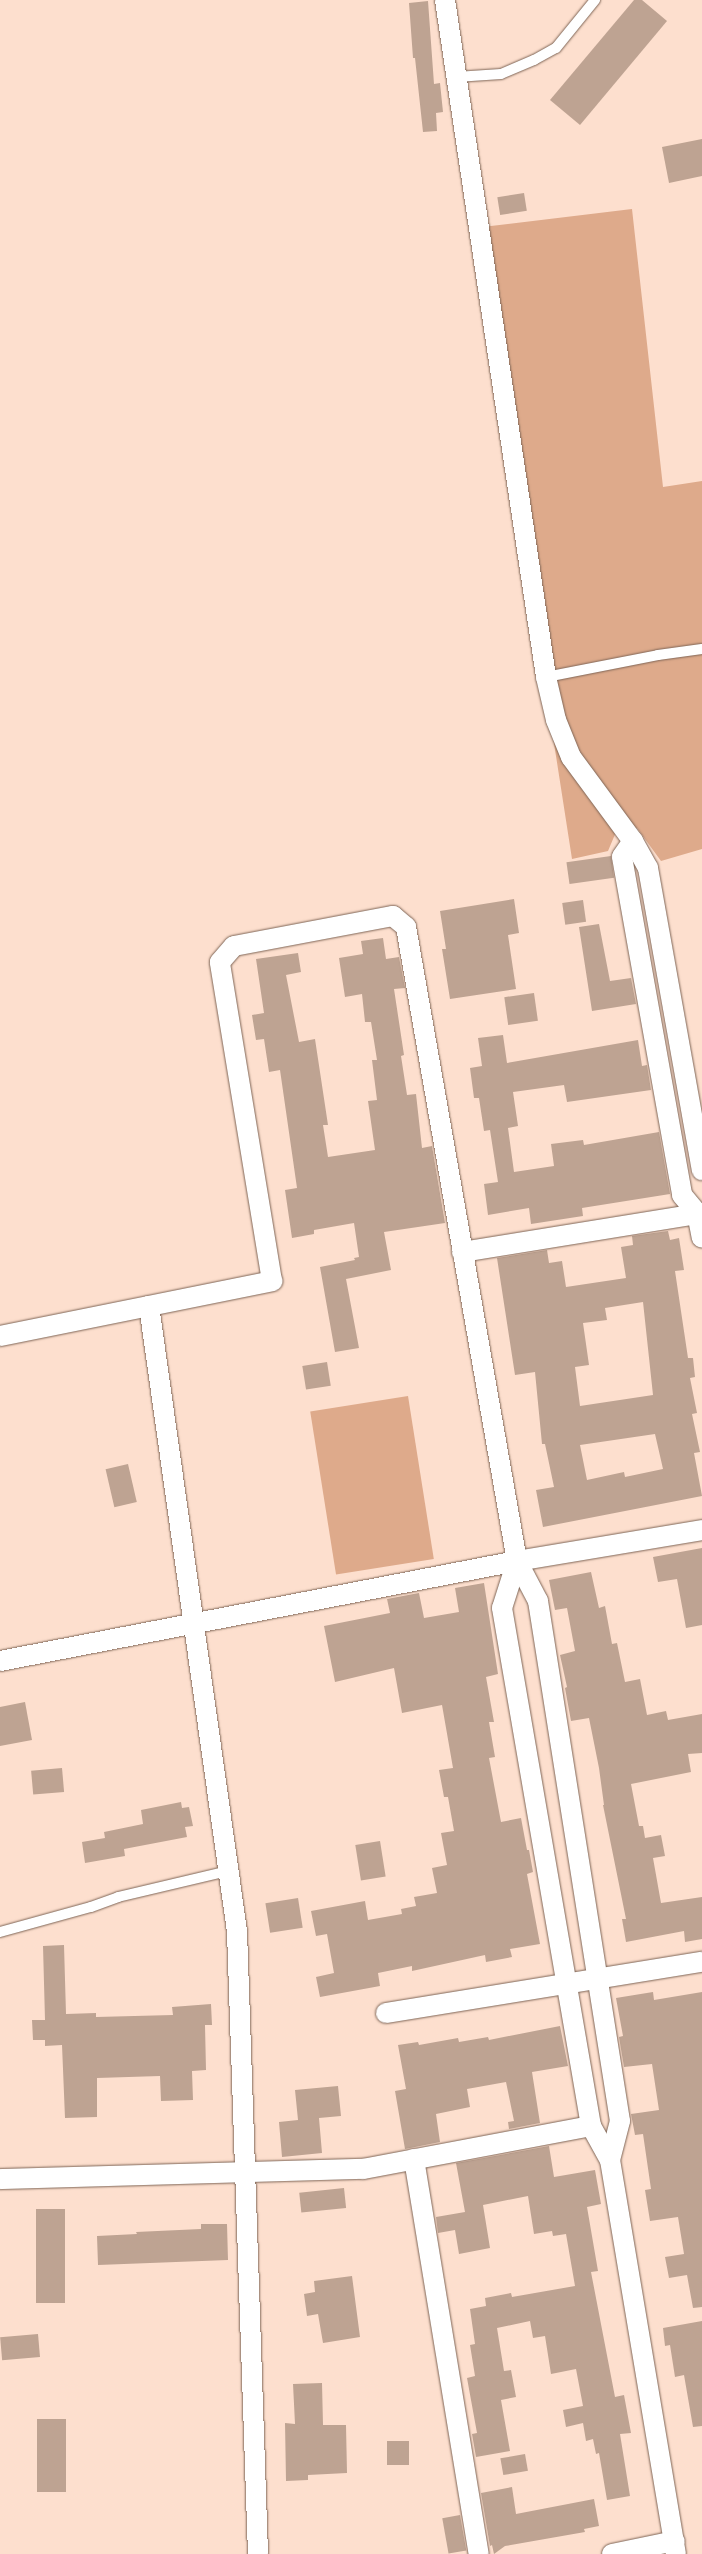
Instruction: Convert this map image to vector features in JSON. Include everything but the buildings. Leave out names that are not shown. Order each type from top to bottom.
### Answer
[{"type":"street","points":[[444,0],[546,678],[556,720],[571,757],[633,841],[648,868],[702,1170]]},
{"type":"street","points":[[633,841],[622,857],[682,1196],[700,1209]]},
{"type":"street","points":[[0,1336],[272,1281],[220,962],[234,946],[393,916],[406,927],[517,1561],[538,1601],[620,2121],[610,2160]]},
{"type":"street","points":[[700,1209],[702,1238]]},
{"type":"street","points":[[462,1252],[700,1209]]},
{"type":"street","points":[[149,1306],[237,1930],[258,2554]]},
{"type":"street","points":[[0,1661],[517,1561],[702,1530]]},
{"type":"street","points":[[517,1561],[502,1608],[568,1982],[591,2126],[610,2160],[675,2547],[612,2554]]},
{"type":"street","points":[[386,2013],[568,1982],[702,1962]]},
{"type":"street","points":[[0,2179],[363,2169],[591,2126]]},
{"type":"street","points":[[414,2159],[479,2554]]},
{"type":"lane","points":[[456,77],[501,74],[556,48],[595,0]]},
{"type":"lane","points":[[546,678],[658,655],[702,649]]},
{"type":"lane","points":[[0,1932],[91,1907],[118,1897],[228,1871]]},
{"type":"shaded area","points":[[632,209],[663,487],[702,481],[702,849],[661,861],[637,828],[616,832],[608,851],[572,859],[474,228]]},
{"type":"shaded area","points":[[408,1396],[434,1559],[336,1574],[310,1411]]}]
